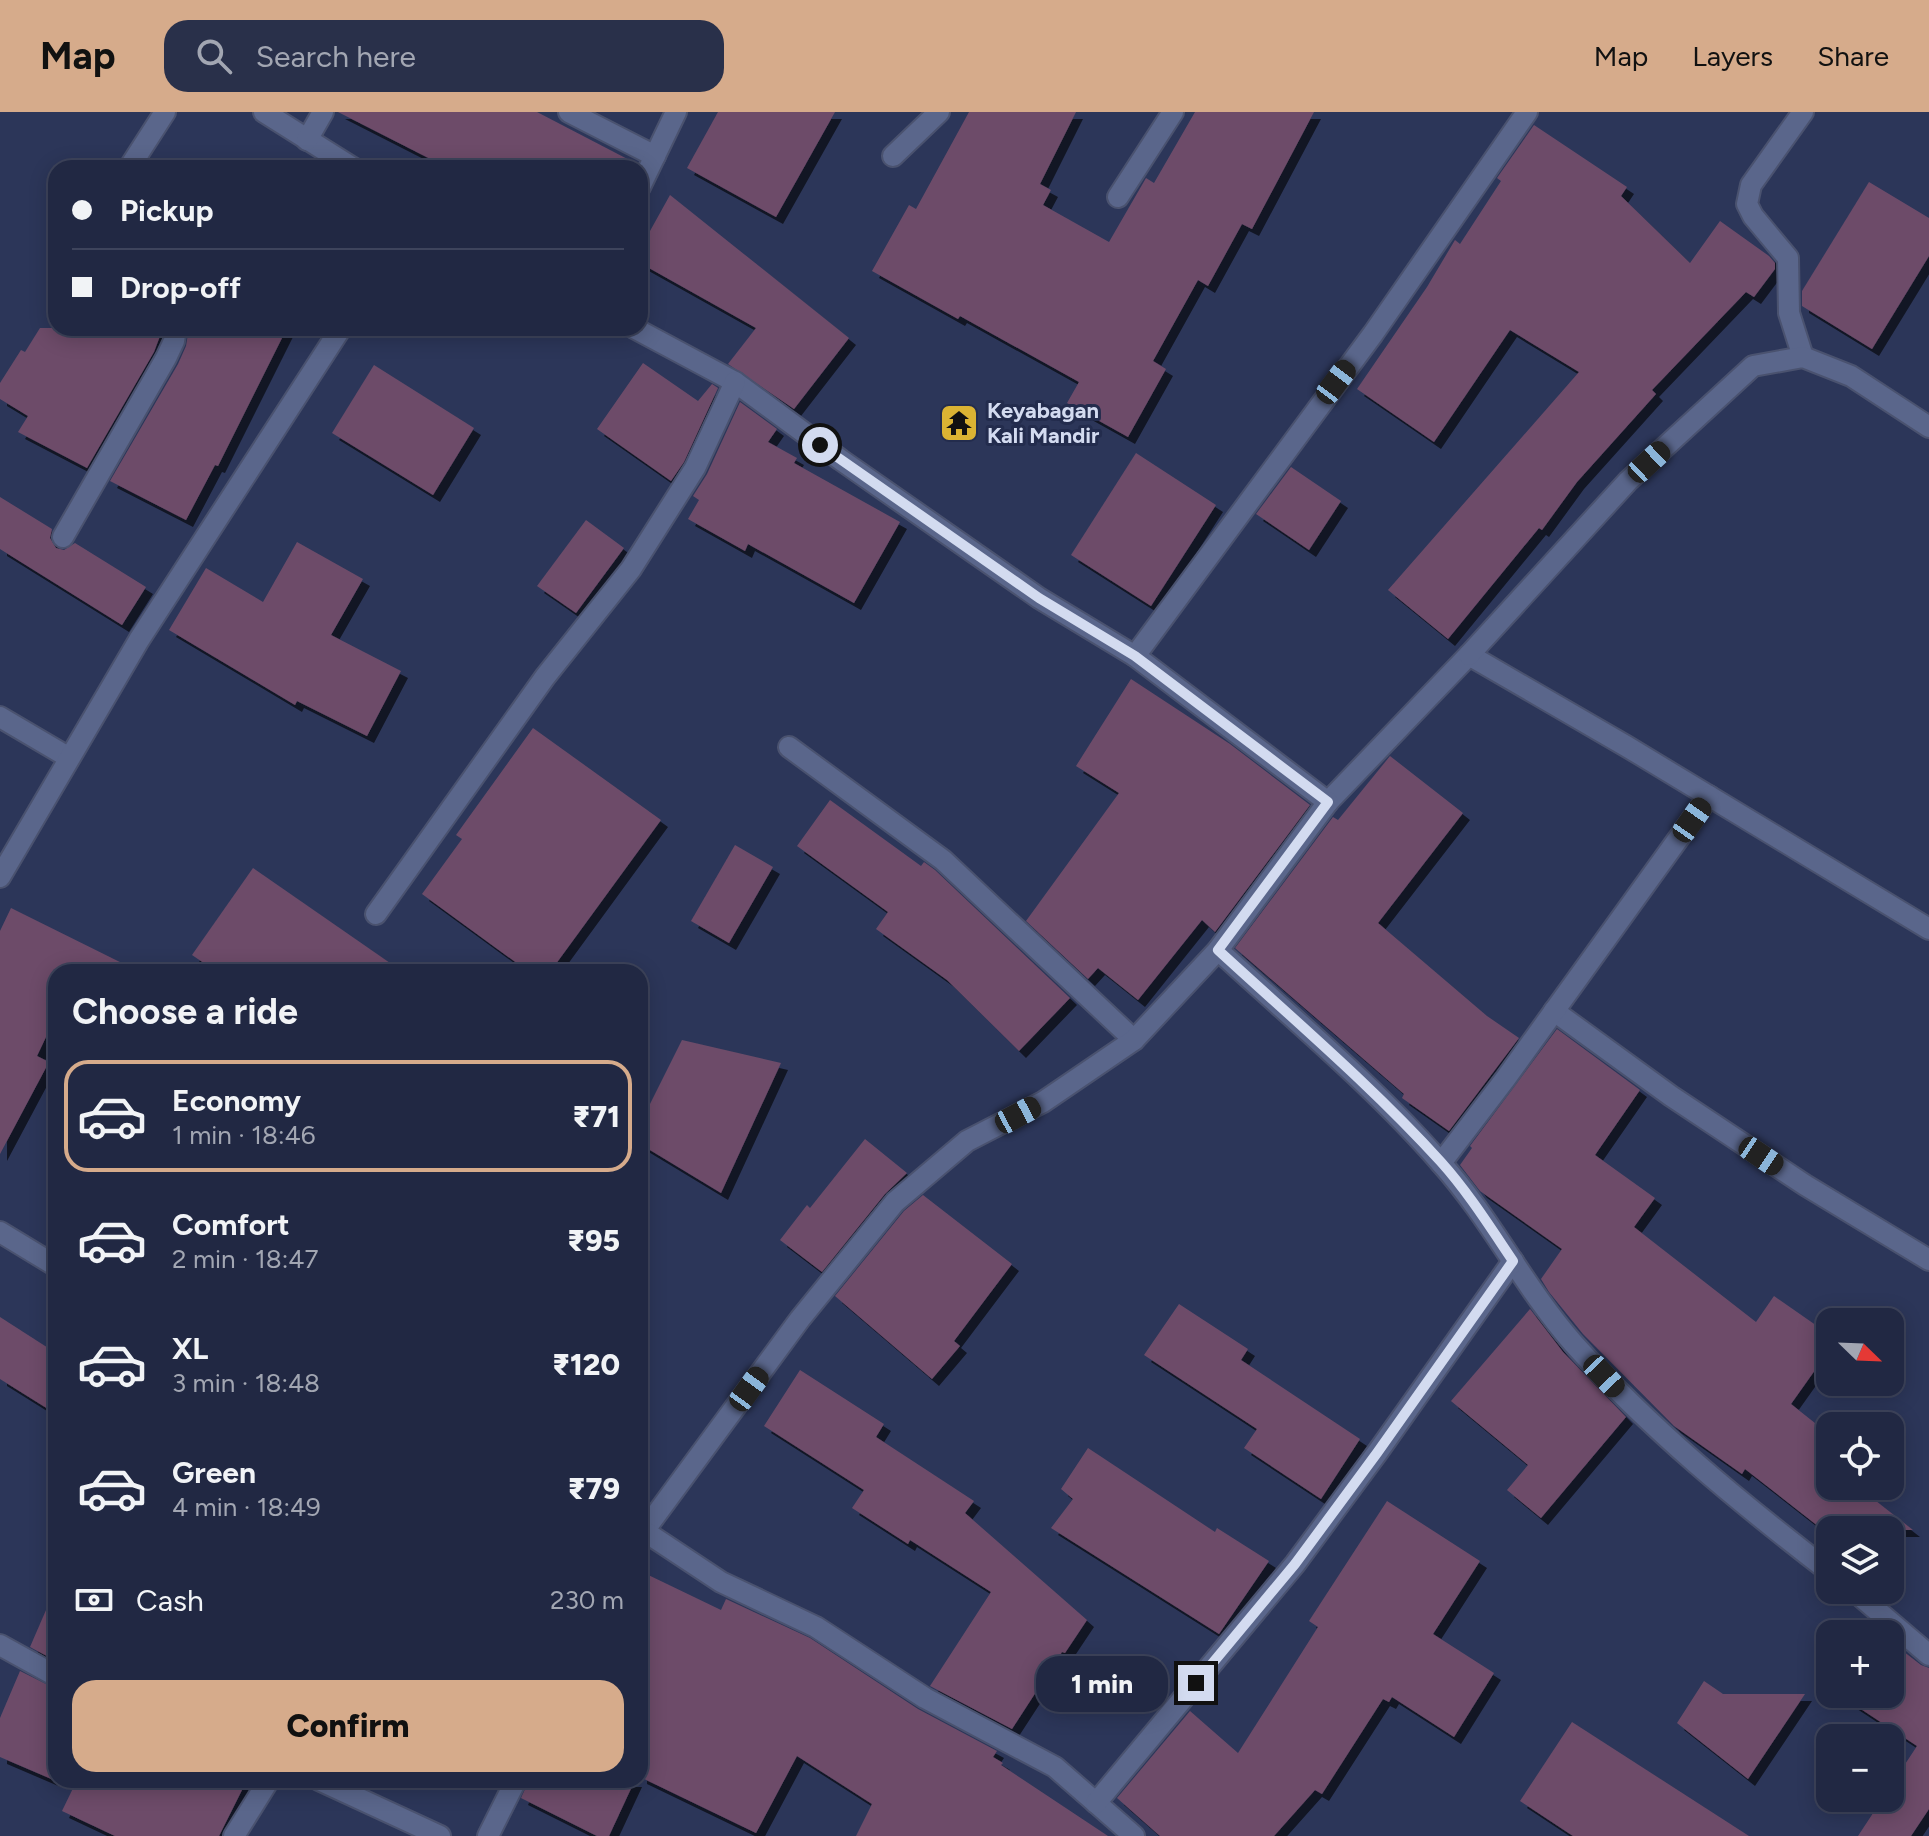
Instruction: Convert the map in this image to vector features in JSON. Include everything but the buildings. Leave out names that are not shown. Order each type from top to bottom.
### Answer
[{"type":"street","points":[[134,160],[165,112]]},
{"type":"street","points":[[264,112],[340,160]]},
{"type":"street","points":[[307,140],[323,112]]},
{"type":"street","points":[[569,112],[655,156]]},
{"type":"street","points":[[648,170],[676,112]]},
{"type":"street","points":[[893,156],[939,112]]},
{"type":"street","points":[[1118,197],[1173,112]]},
{"type":"street","points":[[1135,656],[1373,334],[1527,112]]},
{"type":"street","points":[[1803,112],[1751,185],[1747,204],[1753,216],[1788,258],[1789,313],[1803,357]]},
{"type":"street","points":[[648,335],[735,382],[1039,598],[1135,656],[1328,802]]},
{"type":"street","points":[[63,537],[166,358],[175,336]]},
{"type":"street","points":[[0,877],[139,640],[336,336]]},
{"type":"street","points":[[648,1524],[800,1319],[895,1202],[967,1141],[1043,1102],[1134,1040],[1218,950],[1328,802],[1469,655],[1628,481],[1753,366],[1803,357],[1851,376],[1929,427]]},
{"type":"street","points":[[376,914],[545,677],[631,569],[695,468],[735,382]]},
{"type":"street","points":[[1469,655],[1929,929]]},
{"type":"street","points":[[0,717],[68,757]]},
{"type":"street","points":[[789,747],[943,860],[1134,1040]]},
{"type":"street","points":[[1441,1163],[1709,796]]},
{"type":"street","points":[[1218,950],[1327,1050],[1441,1163],[1476,1206],[1571,1341],[1637,1411],[1748,1508],[1816,1561]]},
{"type":"street","points":[[1554,1011],[1671,1096],[1929,1260]]},
{"type":"street","points":[[0,1232],[48,1261]]},
{"type":"street","points":[[1096,1803],[1295,1564],[1513,1261]]},
{"type":"street","points":[[648,1537],[721,1582],[816,1627],[925,1698],[1055,1767],[1134,1836]]},
{"type":"street","points":[[1869,1604],[1929,1655]]},
{"type":"street","points":[[0,1645],[48,1672]]},
{"type":"street","points":[[234,1836],[264,1788]]},
{"type":"street","points":[[336,1788],[440,1836]]},
{"type":"street","points":[[488,1836],[512,1788]]},
{"type":"place","name":"Keyabagan Kali Mandir","points":[[959,423]]},
{"type":"route","points":[[820,445],[1039,598],[1135,656],[1328,802],[1218,950],[1406,1126],[1476,1206],[1513,1261],[1295,1564],[1196,1683]]}]
